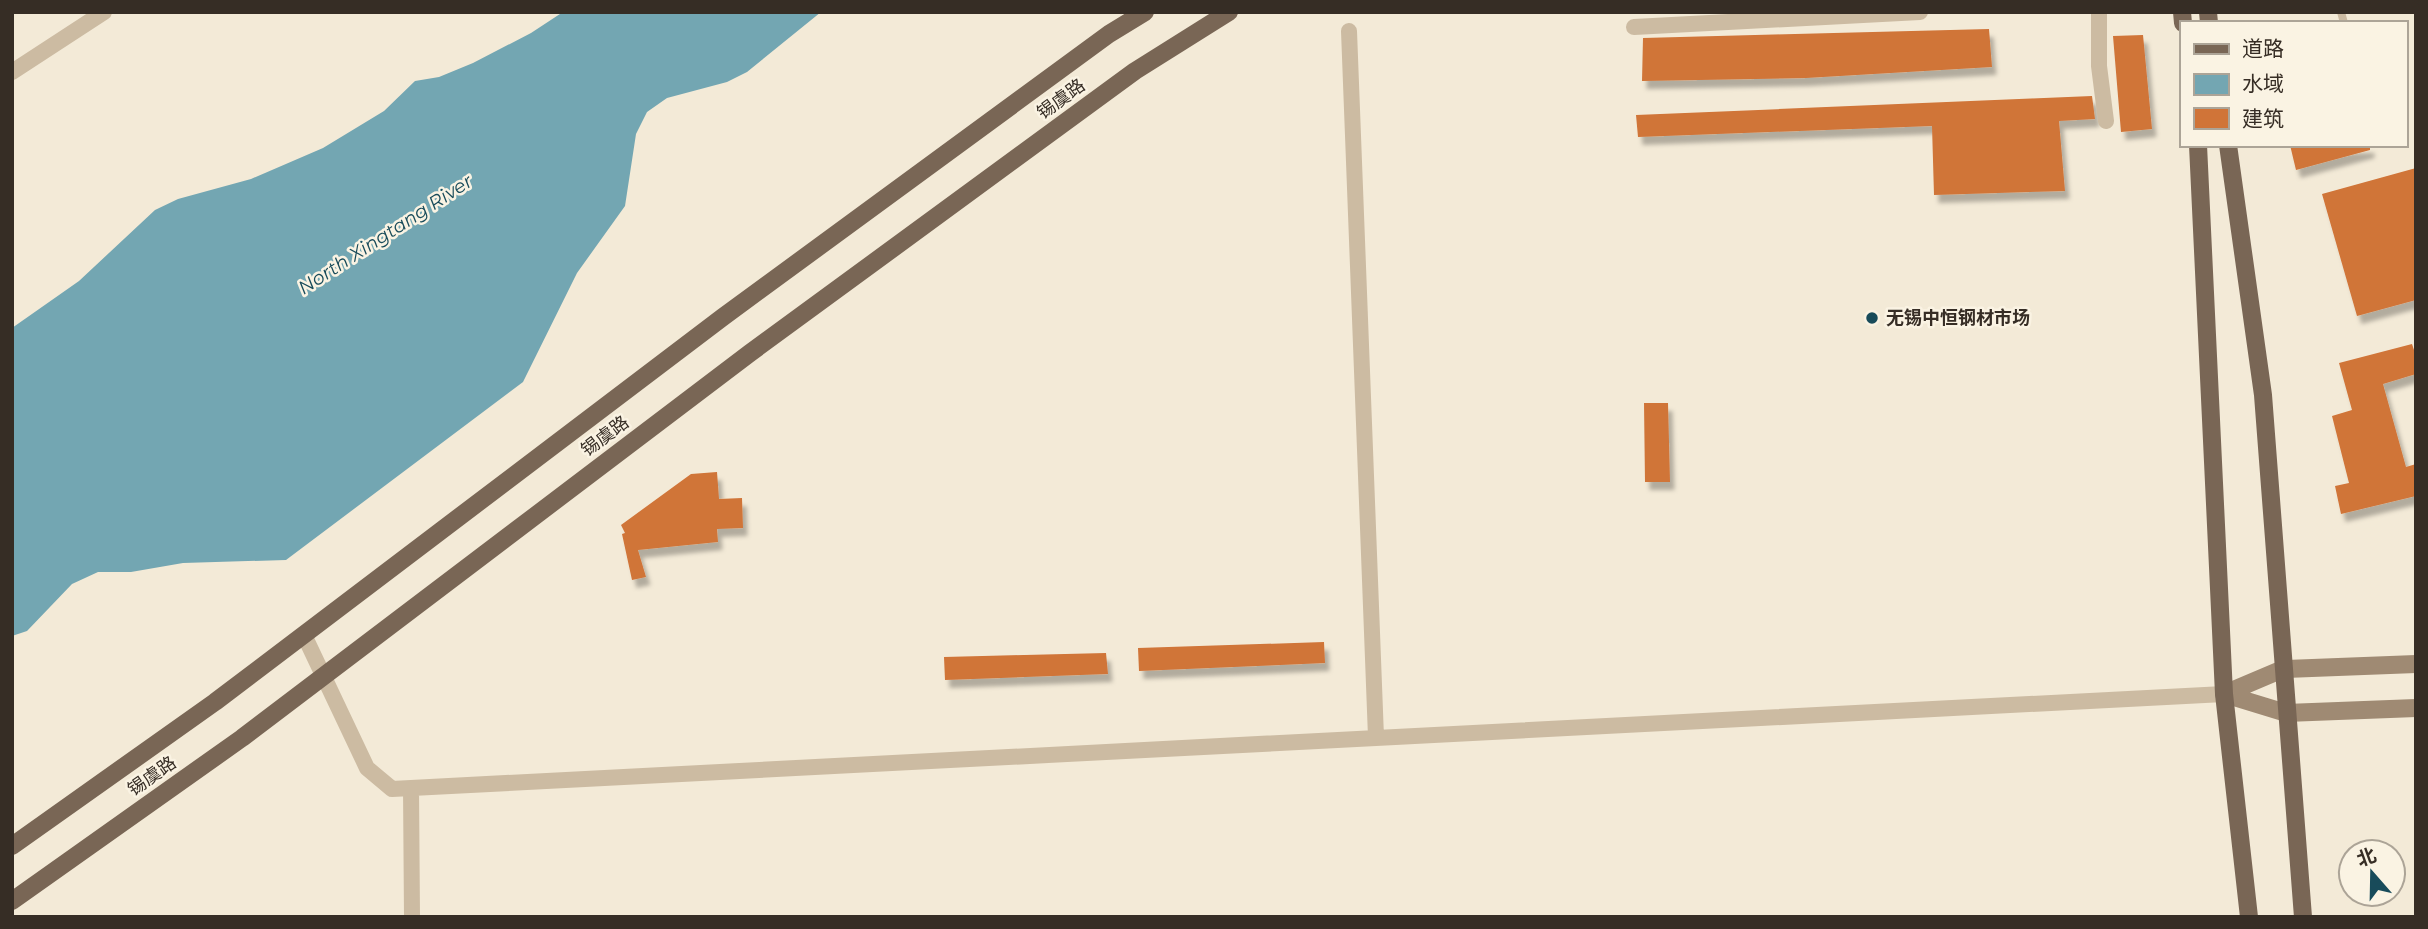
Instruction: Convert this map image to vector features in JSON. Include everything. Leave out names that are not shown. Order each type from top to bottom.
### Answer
[{"type":"main road","name":"锡虞路","points":[[12,846],[215,702],[723,317],[1110,34],[1144,12]]},
{"type":"main road","name":"锡虞路","points":[[12,901],[242,738],[772,337],[1135,71],[1229,12]]},
{"type":"main road","points":[[2198,147],[2224,694],[2249,917]]},
{"type":"main road","points":[[2228,147],[2263,396],[2303,917]]},
{"type":"main road","points":[[2224,694],[2283,669],[2416,664]]},
{"type":"main road","points":[[2224,694],[2286,713],[2416,708]]},
{"type":"street","points":[[12,72],[104,12]]},
{"type":"street","points":[[1634,27],[1722,17],[1920,12]]},
{"type":"street","points":[[2099,12],[2099,66],[2106,121]]},
{"type":"street","points":[[1349,31],[1376,737]]},
{"type":"street","points":[[304,635],[367,768],[392,789],[2224,694]]},
{"type":"street","points":[[411,788],[412,917]]},
{"type":"water","name":"North Xingtang River","points":[[563,12],[821,12],[747,72],[727,82],[667,98],[647,112],[636,134],[625,206],[577,273],[523,382],[286,560],[183,563],[131,572],[98,572],[72,584],[27,631],[12,636],[12,328],[79,281],[155,210],[178,199],[251,179],[323,148],[384,111],[415,81],[439,77],[473,63],[531,33]]},
{"type":"building","points":[[1989,29],[1992,67],[1806,78],[1642,81],[1643,38]]},
{"type":"building","points":[[2143,35],[2152,129],[2121,132],[2113,36]]},
{"type":"building","points":[[2092,96],[2095,119],[2059,121],[2065,191],[1934,195],[1932,126],[1638,137],[1636,115]]},
{"type":"building","points":[[2290,147],[2370,147],[2370,150],[2296,170]]},
{"type":"building","points":[[2416,168],[2416,300],[2357,316],[2322,194]]},
{"type":"building","points":[[2412,344],[2416,356],[2416,374],[2383,384],[2406,467],[2416,464],[2416,496],[2341,514],[2335,486],[2349,483],[2332,416],[2352,410],[2339,363]]},
{"type":"building","points":[[1644,403],[1668,403],[1670,482],[1645,482]]},
{"type":"building","points":[[717,472],[719,499],[742,498],[743,528],[717,529],[718,542],[638,550],[646,577],[632,580],[622,534],[625,533],[621,525],[691,474]]},
{"type":"building","points":[[1324,642],[1325,663],[1139,671],[1138,648]]},
{"type":"building","points":[[1106,653],[1108,674],[945,680],[944,657]]},
{"type":"place","name":"无锡中恒钢材市场","points":[[1872,318]]}]
